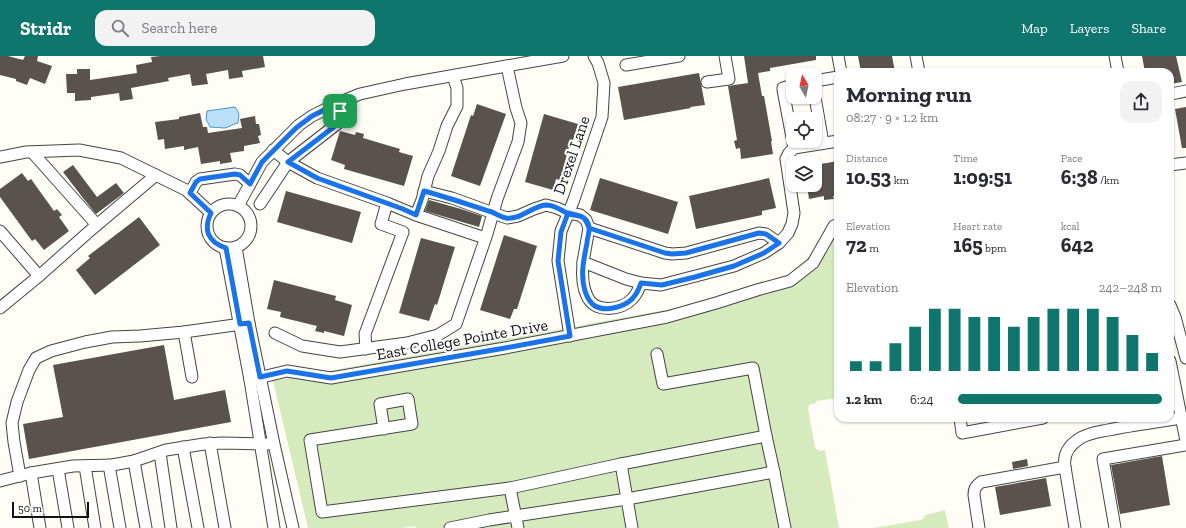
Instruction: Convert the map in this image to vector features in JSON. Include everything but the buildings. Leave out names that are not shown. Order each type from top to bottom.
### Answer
[{"type":"street","points":[[238,206],[262,162],[292,131],[304,121],[338,103],[360,94],[563,56]]},
{"type":"street","name":"Drexel Lane","points":[[570,336],[558,261],[561,232],[602,117],[604,83],[598,63],[594,56]]},
{"type":"street","points":[[626,64],[679,56]]},
{"type":"street","points":[[707,82],[730,79],[726,56]]},
{"type":"street","points":[[838,56],[840,68]]},
{"type":"street","points":[[916,56],[918,68]]},
{"type":"street","points":[[1115,56],[1117,68]]},
{"type":"street","points":[[275,333],[302,346],[340,352],[407,343],[438,335],[456,324],[518,142],[521,123],[516,108],[507,66]]},
{"type":"street","points":[[416,215],[428,176],[439,151],[447,126],[458,106],[458,88],[453,76]]},
{"type":"street","points":[[822,80],[834,78]]},
{"type":"street","points":[[786,87],[783,88],[783,90],[787,112]]},
{"type":"street","points":[[1174,94],[1186,92]]},
{"type":"street","points":[[260,204],[288,162],[337,124],[341,114],[338,103]]},
{"type":"street","points":[[816,104],[823,143],[834,142]]},
{"type":"street","points":[[583,262],[641,283],[662,285],[734,266],[764,253],[779,243],[788,233],[792,224],[794,213],[786,159],[794,148]]},
{"type":"street","points":[[0,157],[32,152],[79,150],[121,158],[186,190],[211,213]]},
{"type":"street","points":[[274,150],[288,162],[317,178],[416,215],[485,238]]},
{"type":"street","points":[[32,152],[97,225]]},
{"type":"street","points":[[1174,164],[1186,163]]},
{"type":"street","points":[[190,193],[196,182],[200,179],[235,174],[240,175],[250,184]]},
{"type":"street","points":[[0,308],[156,175]]},
{"type":"street","points":[[424,191],[452,198],[507,218],[518,216],[546,205],[580,216],[586,220],[589,228],[582,275],[584,290],[587,297],[596,307],[604,308],[623,306],[633,299],[641,283]]},
{"type":"street","points":[[366,349],[365,334],[404,232],[381,224],[387,203]]},
{"type":"street","points":[[231,204],[238,206],[248,214],[251,227],[250,234],[242,244],[231,247],[218,246],[209,235],[207,228],[211,213],[216,208],[223,205],[231,204]]},
{"type":"street","name":"East College Pointe Drive","points":[[255,379],[287,371],[331,378],[505,348],[667,317],[790,280],[813,263],[834,226]]},
{"type":"street","points":[[589,228],[665,253],[686,253],[759,233],[766,234],[779,243]]},
{"type":"street","points":[[0,232],[39,276]]},
{"type":"street","points":[[231,247],[255,379],[274,444],[293,528]]},
{"type":"street","points":[[1174,315],[1175,333],[1186,358]]},
{"type":"street","points":[[40,528],[14,442],[12,423],[17,402],[36,358],[51,351],[112,337],[184,332],[244,324]]},
{"type":"street","points":[[184,332],[192,377]]},
{"type":"street","points":[[657,354],[663,384],[753,368],[785,528]]},
{"type":"street","points":[[255,379],[260,444],[274,528]]},
{"type":"street","points":[[1174,397],[1181,418],[1186,441]]},
{"type":"street","points":[[1174,419],[1181,418]]},
{"type":"street","points":[[961,422],[962,432],[990,423],[1001,422]]},
{"type":"street","points":[[1075,528],[1064,460],[1066,452],[1070,446],[1089,434],[1155,422]]},
{"type":"street","points":[[384,428],[310,440],[322,512],[510,488],[621,464],[766,436]]},
{"type":"street","points":[[0,481],[73,466],[109,465],[134,461],[183,447],[210,443],[274,444]]},
{"type":"street","points":[[210,443],[226,528]]},
{"type":"street","points":[[1115,528],[1103,459],[1186,445]]},
{"type":"street","points":[[183,447],[198,528]]},
{"type":"street","points":[[160,453],[171,528]]},
{"type":"street","points":[[134,461],[146,528]]},
{"type":"street","points":[[621,464],[632,528]]},
{"type":"street","points":[[109,465],[120,528]]},
{"type":"street","points":[[85,466],[95,528]]},
{"type":"street","points":[[979,528],[974,490],[981,482],[1065,467]]},
{"type":"street","points":[[58,469],[68,528]]},
{"type":"street","points":[[450,528],[515,516],[627,499],[774,472]]},
{"type":"street","points":[[510,488],[518,528]]},
{"type":"green space","points":[[834,229],[834,399],[816,401],[816,403],[809,405],[808,409],[815,447],[822,451],[825,450],[839,528],[416,528],[415,526],[402,528],[308,528],[273,381],[715,301],[784,279],[812,254]]},
{"type":"green space","points":[[945,510],[949,528],[873,528],[921,520],[925,515]]},
{"type":"water","points":[[235,107],[239,114],[238,123],[225,128],[210,127],[206,119],[207,111]]},
{"type":"route","points":[[340,111],[338,103],[299,124],[262,162],[250,184],[240,175],[235,174],[200,179],[196,182],[190,193],[211,213],[207,228],[209,235],[218,246],[226,248],[240,324],[249,323],[260,377],[287,371],[331,378],[570,336],[558,261],[561,232],[568,213],[580,216],[586,220],[589,228],[582,275],[584,290],[587,297],[596,307],[613,308],[623,306],[633,299],[641,283],[662,285],[734,266],[764,253],[779,243],[766,234],[759,233],[686,253],[665,253],[589,228],[586,220],[580,216],[546,205],[518,216],[507,218],[452,198],[424,191],[416,215],[317,178],[288,162],[335,126],[340,118],[340,111]]}]
